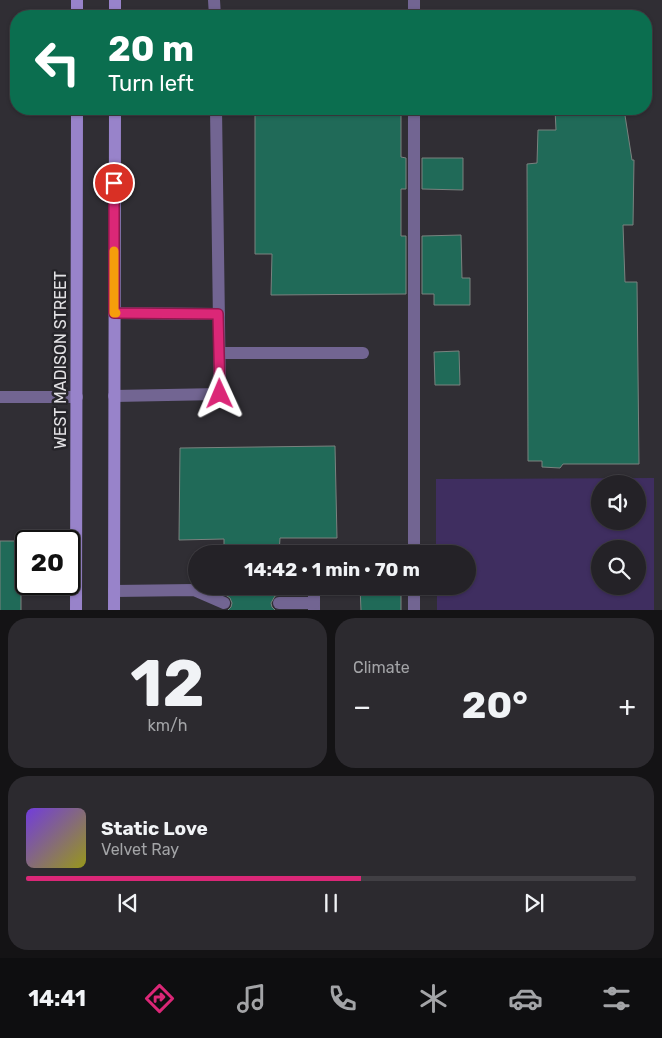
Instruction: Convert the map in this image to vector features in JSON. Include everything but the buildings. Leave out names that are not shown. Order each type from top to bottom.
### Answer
[{"type":"main road","name":"WEST MADISON STREET","points":[[76,610],[77,115]]},
{"type":"main road","points":[[114,610],[115,115]]},
{"type":"lane","points":[[114,396],[220,394],[216,115]]},
{"type":"lane","points":[[414,115],[414,545]]},
{"type":"lane","points":[[114,313],[218,314]]},
{"type":"lane","points":[[219,353],[364,353]]},
{"type":"lane","points":[[0,397],[77,397]]},
{"type":"lane","points":[[114,591],[194,590],[224,603]]},
{"type":"lane","points":[[414,595],[414,610]]},
{"type":"lane","points":[[279,603],[314,607]]},
{"type":"shaded area","points":[[591,478],[591,530],[646,530],[646,478],[654,478],[654,610],[437,610],[437,595],[476,595],[476,545],[436,545],[436,479]]},
{"type":"slow traffic","points":[[114,251],[114,313],[116,313]]},
{"type":"route","points":[[114,183],[114,313],[218,314],[220,394]]}]
